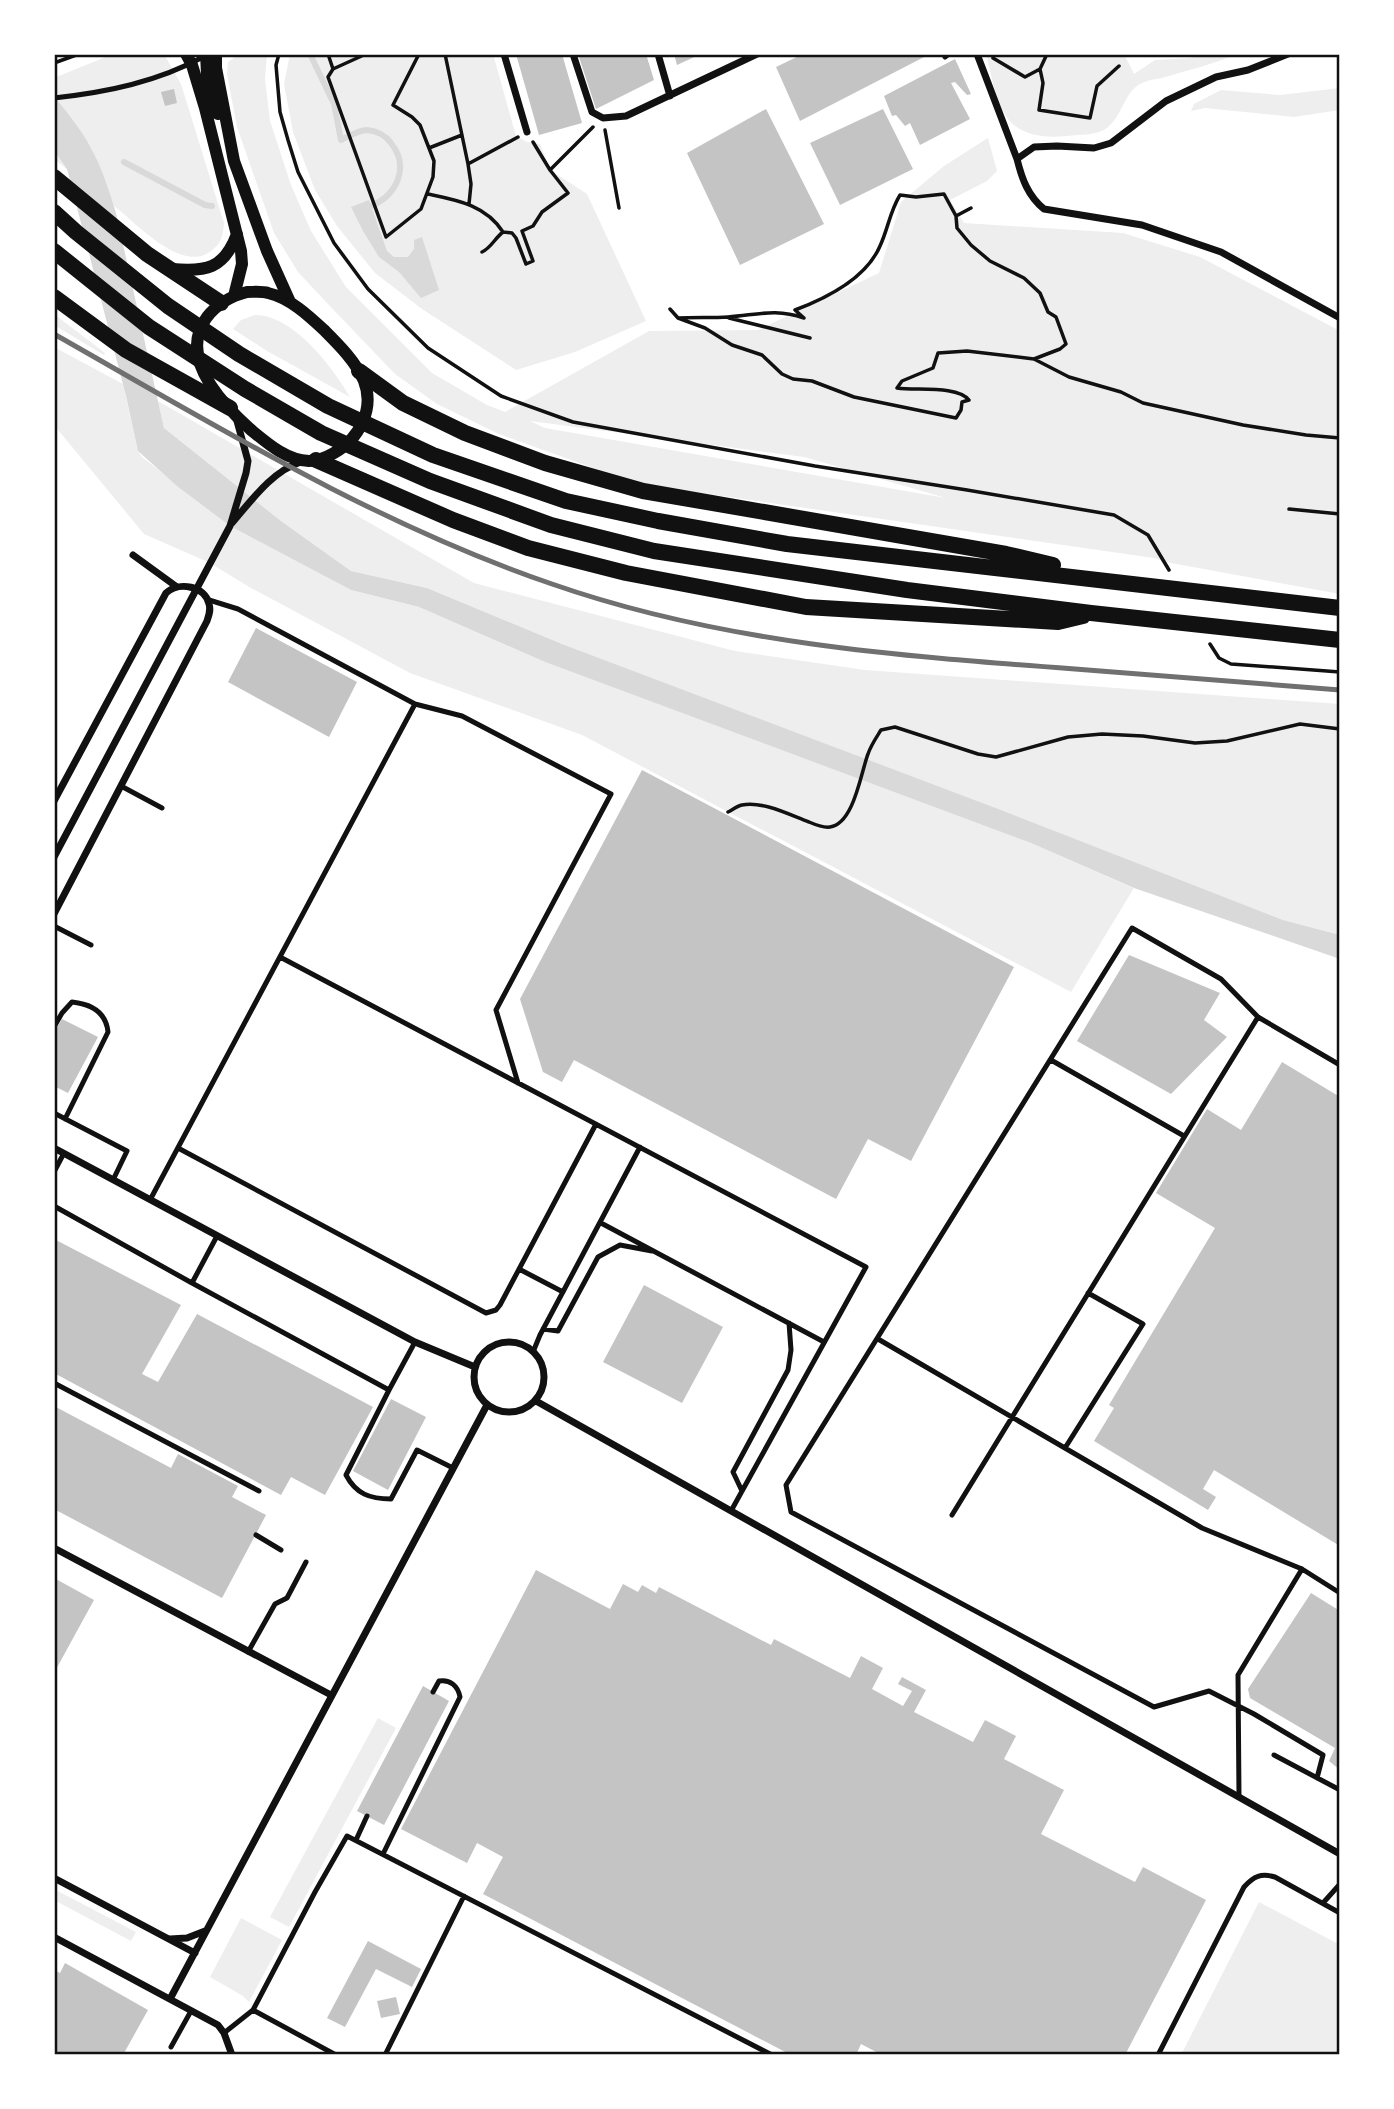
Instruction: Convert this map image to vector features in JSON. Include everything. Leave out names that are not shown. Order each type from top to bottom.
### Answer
[{"type":"main road","points":[[54,177],[147,254],[222,303]]},
{"type":"main road","points":[[54,212],[168,306],[239,354],[328,406],[433,455],[566,501],[787,544],[1340,608]]},
{"type":"main road","points":[[54,251],[149,327],[245,389],[321,433],[430,481],[551,525],[668,553],[907,590],[1340,640]]},
{"type":"main road","points":[[54,297],[126,350],[233,412]]},
{"type":"main road","points":[[359,371],[403,403],[465,433],[545,463],[643,491],[1006,554],[1113,580]]},
{"type":"main road","points":[[312,460],[465,525],[528,548],[626,573],[806,607],[1058,622],[1091,613]]},
{"type":"street","points":[[207,54],[207,75],[242,264],[222,303],[199,331],[199,362],[212,387],[233,412],[276,450],[296,458],[312,460]]},
{"type":"street","points":[[207,75],[216,54]]},
{"type":"street","points":[[504,54],[527,132]]},
{"type":"street","points":[[573,54],[592,112],[603,118],[626,116],[757,54]]},
{"type":"street","points":[[658,54],[670,96]]},
{"type":"street","points":[[977,54],[1023,180],[1035,202],[1044,209],[1142,225],[1221,252],[1340,318]]},
{"type":"street","points":[[1017,159],[1034,147],[1094,148],[1111,143],[1166,101],[1216,77],[1248,70],[1284,56]]},
{"type":"street","points":[[190,58],[207,75],[234,161],[267,251],[290,303]]},
{"type":"street","points":[[170,269],[198,270],[215,266],[232,249],[237,234]]},
{"type":"street","points":[[222,303],[247,292],[268,293],[290,303],[312,318],[338,344],[359,371],[367,402],[359,431],[344,447],[294,464],[264,486],[230,526]]},
{"type":"street","points":[[54,857],[230,526],[248,461],[233,412]]},
{"type":"street","points":[[133,555],[177,587]]},
{"type":"street","points":[[54,801],[163,598],[171,589],[177,587],[195,589],[209,600],[208,621],[54,914]]},
{"type":"street","points":[[54,1148],[415,1342],[475,1367]]},
{"type":"street","points":[[505,1342],[525,1346],[533,1352],[539,1359],[544,1376],[544,1385],[536,1401],[528,1408],[507,1413],[496,1411],[487,1405],[474,1388],[475,1367],[479,1357],[486,1350],[505,1342]]},
{"type":"street","points":[[536,1401],[1340,1854]]},
{"type":"street","points":[[170,2000],[487,1405]]},
{"type":"street","points":[[54,1548],[331,1695]]},
{"type":"street","points":[[54,1878],[195,1953]]},
{"type":"street","points":[[170,1939],[187,1938],[206,1931]]},
{"type":"street","points":[[54,1937],[218,2025],[232,2055]]},
{"type":"lane","points":[[54,97],[83,96],[125,87],[184,67],[207,54]]},
{"type":"lane","points":[[209,600],[238,609],[415,704],[462,716],[611,794],[496,1010],[518,1083]]},
{"type":"lane","points":[[150,1200],[415,704]]},
{"type":"lane","points":[[121,786],[162,808]]},
{"type":"lane","points":[[54,926],[90,945]]},
{"type":"lane","points":[[1317,1778],[1323,1755],[1237,1705],[1209,1691],[1154,1707],[791,1512],[786,1485],[1132,928],[1221,979],[1258,1017],[1340,1065]]},
{"type":"lane","points":[[281,957],[866,1266],[731,1511]]},
{"type":"lane","points":[[54,1027],[72,1002],[84,1003],[100,1012],[107,1022],[108,1032],[65,1119]]},
{"type":"lane","points":[[952,1516],[1258,1017]]},
{"type":"lane","points":[[1051,1059],[1184,1136]]},
{"type":"lane","points":[[54,1113],[127,1151],[113,1180]]},
{"type":"lane","points":[[178,1148],[486,1313],[496,1310],[596,1124]]},
{"type":"lane","points":[[533,1352],[640,1147]]},
{"type":"lane","points":[[54,1172],[64,1153]]},
{"type":"lane","points":[[54,1206],[389,1390]]},
{"type":"lane","points":[[601,1223],[824,1342]]},
{"type":"lane","points":[[191,1283],[217,1236]]},
{"type":"lane","points":[[543,1329],[558,1331],[598,1257],[620,1245],[655,1252]]},
{"type":"lane","points":[[519,1269],[563,1292]]},
{"type":"lane","points":[[1065,1448],[1143,1324],[1087,1293]]},
{"type":"lane","points":[[742,1490],[733,1472],[788,1370],[791,1350],[789,1323]]},
{"type":"lane","points":[[878,1339],[1202,1528],[1301,1569],[1340,1593]]},
{"type":"lane","points":[[415,1342],[346,1475],[352,1487],[365,1495],[377,1499],[391,1499],[417,1450],[453,1468]]},
{"type":"lane","points":[[54,1383],[260,1491]]},
{"type":"lane","points":[[256,1535],[281,1550]]},
{"type":"lane","points":[[248,1652],[275,1604],[287,1598],[306,1562]]},
{"type":"lane","points":[[1239,1797],[1238,1675],[1301,1569]]},
{"type":"lane","points":[[383,1854],[460,1697],[459,1690],[445,1680],[439,1681],[433,1692]]},
{"type":"lane","points":[[1274,1755],[1340,1790]]},
{"type":"lane","points":[[356,1840],[367,1816]]},
{"type":"lane","points":[[224,2034],[253,2010],[347,1836],[772,2055]]},
{"type":"lane","points":[[1158,2055],[1244,1886],[1253,1877],[1265,1874],[1275,1877],[1340,1913]]},
{"type":"lane","points":[[1323,1903],[1340,1884]]},
{"type":"lane","points":[[385,2055],[464,1896]]},
{"type":"lane","points":[[253,2010],[336,2055]]},
{"type":"lane","points":[[171,2046],[191,2011]]},
{"type":"path","points":[[54,64],[79,54]]},
{"type":"path","points":[[279,54],[276,65],[280,112],[285,131],[298,172],[334,243],[368,289],[428,348],[501,396],[573,422],[1114,516],[1148,535]]},
{"type":"path","points":[[328,54],[333,69]]},
{"type":"path","points":[[366,54],[333,69],[328,77],[386,237],[421,209],[433,177],[434,160],[420,125],[393,106],[419,54]]},
{"type":"path","points":[[445,54],[468,164],[471,184],[469,204]]},
{"type":"path","points":[[989,54],[1000,64],[1025,77],[1040,69],[1047,54]]},
{"type":"path","points":[[1040,69],[1043,83],[1039,110],[1090,118],[1097,86],[1119,66]]},
{"type":"path","points":[[550,170],[603,118]]},
{"type":"path","points":[[603,118],[619,208]]},
{"type":"path","points":[[468,164],[527,132],[550,170],[568,193],[542,212],[533,226],[522,231],[533,261],[526,264],[512,233],[503,232],[482,252]]},
{"type":"path","points":[[429,148],[462,135]]},
{"type":"path","points":[[428,194],[469,204],[489,216],[503,232]]},
{"type":"path","points":[[678,318],[772,312],[804,318],[795,310],[823,299],[852,280],[873,260],[900,195],[916,197],[944,194],[956,216],[957,228],[971,245],[990,261],[1024,278],[1040,293],[1048,312],[1056,317],[1066,344],[1034,359]]},
{"type":"path","points":[[956,216],[971,208]]},
{"type":"path","points":[[670,309],[678,318],[705,328],[732,345],[762,355],[782,374],[793,379],[812,381],[854,397],[956,418],[962,402],[969,400],[965,395],[953,391],[897,388],[902,381],[933,369],[939,353],[967,351],[1034,359],[1069,377],[1121,392],[1143,403],[1243,425],[1340,438]]},
{"type":"path","points":[[724,317],[810,338]]},
{"type":"path","points":[[1289,509],[1340,514]]},
{"type":"path","points":[[1219,658],[1231,664],[1340,672]]},
{"type":"path","points":[[728,812],[740,805],[757,805],[819,826],[830,827],[840,823],[849,811],[868,753],[881,730],[895,727],[978,754],[996,757],[1068,737],[1102,734],[1195,743],[1227,741],[1300,724],[1340,729]]},
{"type":"shaded area","points":[[113,54],[164,54],[181,84],[224,223],[220,242],[211,251],[200,256],[188,256],[162,245],[54,159],[54,78]]},
{"type":"shaded area","points":[[239,54],[267,54],[265,79],[270,121],[291,185],[311,231],[346,287],[432,373],[487,405],[505,412],[649,331],[758,330],[879,273],[901,202],[944,166],[988,138],[997,171],[987,181],[950,200],[964,223],[1123,233],[1200,257],[1340,331],[1340,594],[1154,558],[638,484],[499,434],[437,404],[395,374],[298,272],[274,233],[237,127],[227,74],[228,62]],"holes":[[[530,421],[804,457],[946,498],[545,428]]]},
{"type":"shaded area","points":[[290,54],[493,54],[516,136],[527,142],[540,144],[550,170],[587,194],[646,321],[575,352],[516,370],[422,309],[375,273],[337,226],[315,190],[293,132],[284,84]]},
{"type":"shaded area","points":[[986,54],[1124,54],[1134,74],[1155,60],[1191,58],[1204,54],[1237,54],[1140,84],[1130,93],[1113,122],[1099,132],[1045,136],[1028,133],[1007,117],[995,90]]},
{"type":"shaded area","points":[[1340,88],[1340,110],[1294,117],[1205,108],[1191,111],[1194,104],[1221,90],[1280,95]]},
{"type":"shaded area","points":[[54,96],[86,140],[109,191],[164,428],[281,521],[351,571],[427,588],[562,644],[1283,920],[1340,935],[1340,959],[1134,888],[1031,843],[545,662],[419,607],[351,590],[230,526],[177,486],[138,451],[67,169],[54,150]]},
{"type":"shaded area","points":[[369,200],[387,251],[394,257],[408,257],[414,249],[414,240],[422,237],[439,290],[421,298],[399,272],[379,257],[351,207]]},
{"type":"shaded area","points":[[54,314],[105,353],[104,355],[54,325]]},
{"type":"shaded area","points":[[255,315],[283,323],[310,344],[350,397],[233,329],[241,320]]},
{"type":"shaded area","points":[[54,347],[123,384],[138,451],[142,457],[230,526],[351,590],[419,607],[545,662],[1031,843],[1133,888],[1145,868],[562,644],[427,588],[351,571],[281,521],[164,428],[158,401],[474,583],[735,651],[865,670],[1340,704],[1340,935],[1283,920],[1146,868],[1071,992],[582,735],[410,673],[251,588],[210,563],[144,534],[54,425]]},
{"type":"shaded area","points":[[378,1718],[396,1728],[289,1927],[270,1917]]},
{"type":"shaded area","points":[[54,1889],[136,1932],[131,1941],[54,1900]]},
{"type":"shaded area","points":[[1259,1902],[1340,1945],[1340,2055],[1181,2055]]},
{"type":"shaded area","points":[[241,1918],[282,1940],[249,2002],[210,1977]]},
{"type":"building","points":[[516,54],[562,54],[582,123],[539,135]]},
{"type":"building","points":[[578,54],[646,54],[654,80],[596,109]]},
{"type":"building","points":[[674,54],[701,54],[677,65]]},
{"type":"building","points":[[803,54],[930,54],[800,121],[776,67]]},
{"type":"building","points":[[955,59],[971,94],[967,95],[955,82],[951,83],[970,119],[920,145],[910,123],[905,126],[896,115],[892,116],[884,96]]},
{"type":"building","points":[[174,89],[177,103],[165,106],[161,92]]},
{"type":"building","points":[[766,109],[824,224],[740,265],[687,153]]},
{"type":"building","points":[[883,109],[913,169],[840,205],[810,143]]},
{"type":"building","points":[[256,628],[357,682],[329,737],[228,682]]},
{"type":"building","points":[[642,770],[1014,967],[911,1161],[868,1139],[836,1199],[574,1060],[562,1082],[543,1072],[520,999]]},
{"type":"building","points":[[1129,955],[1220,993],[1204,1020],[1227,1037],[1171,1094],[1077,1041]]},
{"type":"building","points":[[62,1019],[98,1037],[68,1093],[54,1086],[54,1033]]},
{"type":"building","points":[[1282,1062],[1340,1097],[1340,1546],[1214,1470],[1203,1489],[1216,1497],[1208,1510],[1094,1441],[1114,1408],[1109,1405],[1215,1228],[1156,1193],[1207,1109],[1241,1130]]},
{"type":"building","points":[[54,1239],[181,1305],[142,1374],[158,1382],[197,1314],[373,1407],[325,1495],[291,1477],[281,1495],[54,1373]]},
{"type":"building","points":[[644,1285],[723,1327],[682,1403],[603,1362]]},
{"type":"building","points":[[391,1399],[426,1417],[388,1490],[353,1471]]},
{"type":"building","points":[[54,1406],[171,1468],[178,1454],[238,1486],[232,1497],[266,1515],[222,1598],[54,1509]]},
{"type":"building","points":[[536,1570],[610,1609],[623,1584],[638,1592],[642,1585],[656,1593],[659,1587],[771,1645],[774,1639],[850,1678],[861,1656],[883,1668],[872,1689],[903,1706],[912,1691],[898,1684],[902,1677],[926,1690],[914,1712],[973,1742],[985,1720],[1016,1736],[1004,1759],[1064,1790],[1041,1834],[1135,1882],[1143,1867],[1206,1900],[1125,2055],[882,2055],[861,2044],[856,2055],[791,2055],[483,1894],[503,1857],[477,1843],[467,1863],[401,1829]]},
{"type":"building","points":[[54,1578],[94,1600],[54,1673]]},
{"type":"building","points":[[1311,1593],[1340,1611],[1340,1770],[1329,1761],[1335,1748],[1250,1698],[1248,1689]]},
{"type":"building","points":[[423,1686],[449,1701],[384,1825],[357,1811]]},
{"type":"building","points":[[368,1941],[421,1969],[412,1987],[376,1969],[345,2027],[327,2018]]},
{"type":"building","points":[[65,1963],[148,2010],[123,2055],[54,2055],[54,1970],[60,1973]]},
{"type":"building","points":[[396,1997],[400,2014],[381,2018],[377,2001]]},
{"type":"waterway","points":[[310,54],[334,104],[341,140],[367,130],[387,138],[397,152],[400,171],[394,188],[371,206]]},
{"type":"waterway","points":[[124,162],[205,205],[212,206]]},
{"type":"railway","points":[[54,334],[236,438],[360,503],[487,560],[616,604],[745,633],[876,652],[1340,690]]}]
